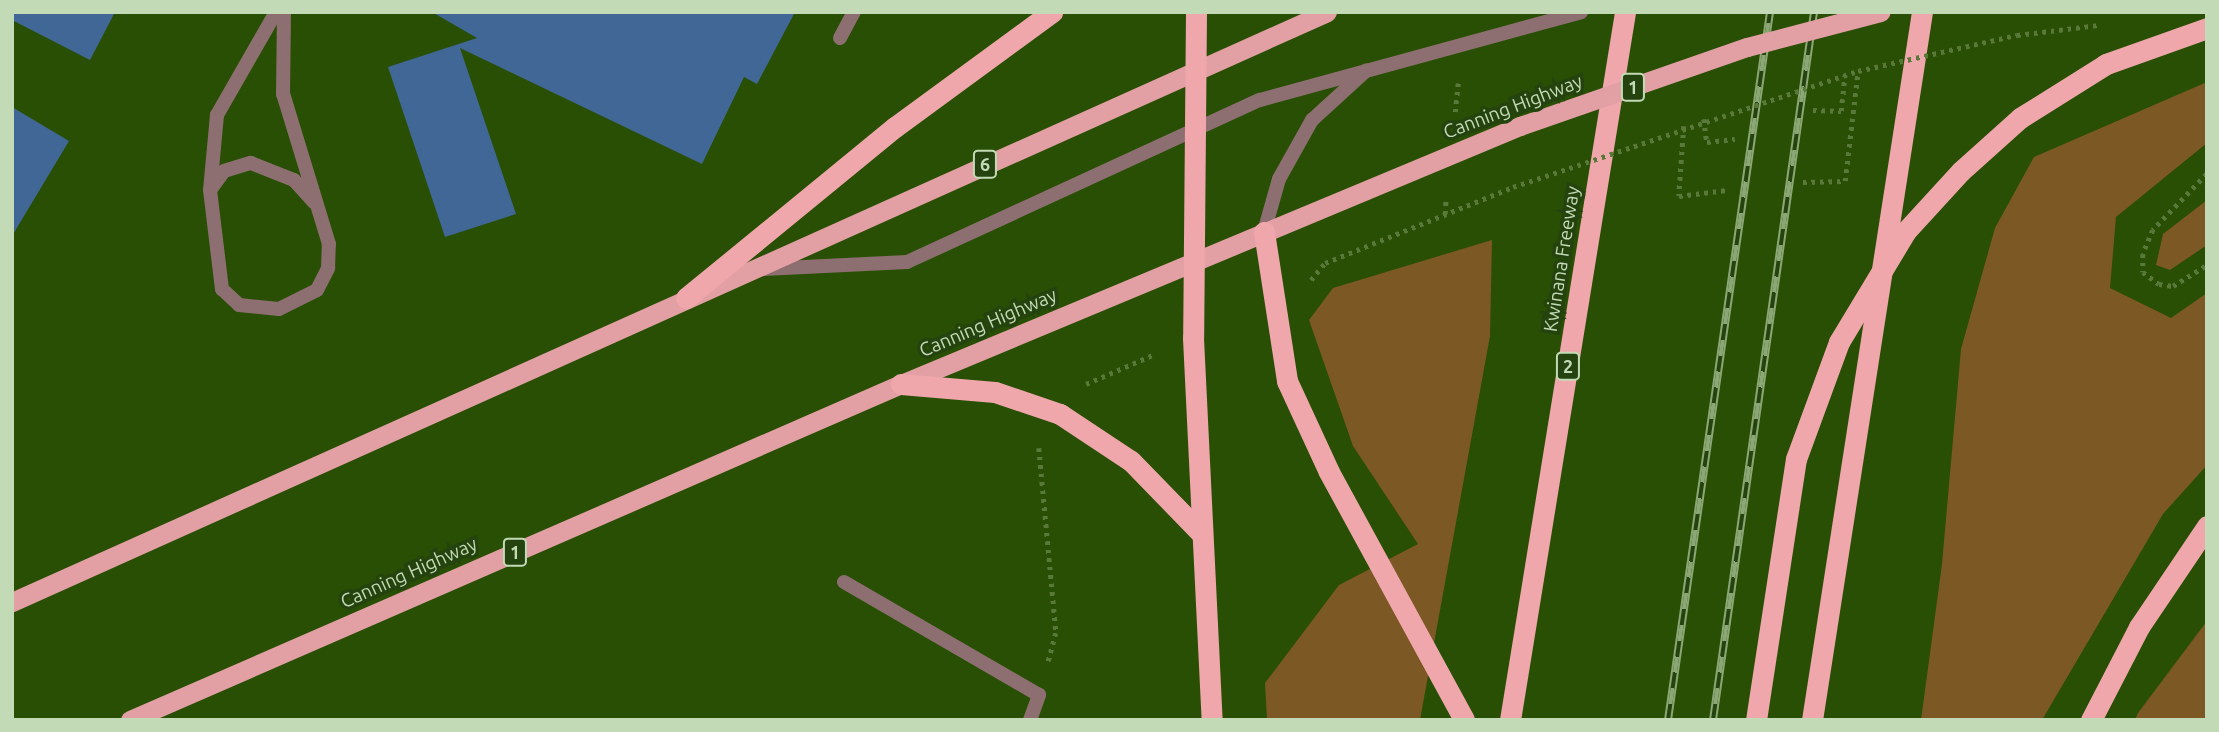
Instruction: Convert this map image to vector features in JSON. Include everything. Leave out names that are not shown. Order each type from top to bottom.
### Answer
[{"type":"highway","points":[[12,602],[686,298],[895,127],[1052,12]]},
{"type":"highway","points":[[1196,12],[1191,262],[1212,720]]},
{"type":"highway","name":"6","points":[[686,298],[1327,12]]},
{"type":"highway","name":"Kwinana Freeway","points":[[1510,720],[1625,12]]},
{"type":"highway","name":"Canning Highway","points":[[130,720],[901,384],[1520,126],[1747,47],[1880,12]]},
{"type":"highway","points":[[1812,720],[1922,12]]},
{"type":"highway","points":[[1756,720],[1796,459],[1839,342],[1906,230],[1961,171],[2020,118],[2106,64],[2207,28]]},
{"type":"highway","points":[[1264,232],[1287,381],[1464,720]]},
{"type":"highway","points":[[901,384],[995,392],[1060,414],[1131,461],[1202,534]]},
{"type":"highway","points":[[2091,720],[2139,627],[2207,526]]},
{"type":"street","points":[[276,12],[217,115],[211,190],[222,289],[239,305],[279,309],[317,290],[328,268],[329,244],[283,94],[284,12]]},
{"type":"street","points":[[840,38],[854,12]]},
{"type":"street","points":[[751,269],[907,262],[1260,100],[1371,67],[1530,30],[1581,12]]},
{"type":"street","points":[[1264,232],[1279,179],[1312,120],[1371,67]]},
{"type":"street","points":[[211,190],[224,170],[251,163],[294,180],[317,205]]},
{"type":"street","points":[[844,582],[1039,695],[1030,720]]},
{"type":"path","points":[[1304,289],[1325,263],[1513,187],[1684,125],[1858,71],[2017,35]]},
{"type":"path","points":[[1802,182],[1845,181],[1858,71]]},
{"type":"path","points":[[1813,110],[1841,111],[1845,75]]},
{"type":"path","points":[[1704,118],[1707,142],[1735,139]]},
{"type":"path","points":[[1684,125],[1679,196],[1727,190]]},
{"type":"path","points":[[2207,174],[2154,230],[2143,254],[2143,272],[2159,284],[2173,286],[2207,265]]},
{"type":"path","points":[[1076,388],[1134,363]]},
{"type":"path","points":[[1039,448],[1056,633],[1039,695]]},
{"type":"shaded area","points":[[2207,82],[2207,143],[2116,217],[2110,288],[2171,318],[2207,293],[2207,465],[2163,514],[2042,720],[1921,720],[1942,564],[1961,349],[1995,228],[2034,157]]},
{"type":"shaded area","points":[[2207,200],[2207,245],[2170,270],[2156,265],[2163,234]]},
{"type":"shaded area","points":[[1492,240],[1490,336],[1420,720],[1267,720],[1265,683],[1339,585],[1418,544],[1353,446],[1309,320],[1333,288]]},
{"type":"shaded area","points":[[2207,621],[2207,720],[2135,720],[2138,713]]},
{"type":"building","points":[[12,12],[115,12],[90,60],[12,20]]},
{"type":"building","points":[[432,12],[795,12],[757,84],[744,77],[702,164],[460,48],[516,214],[445,237],[388,67],[477,38]]},
{"type":"building","points":[[12,107],[69,141],[12,236]]},
{"type":"railway","points":[[1668,720],[1770,12]]},
{"type":"railway","points":[[1713,720],[1814,12]]}]
